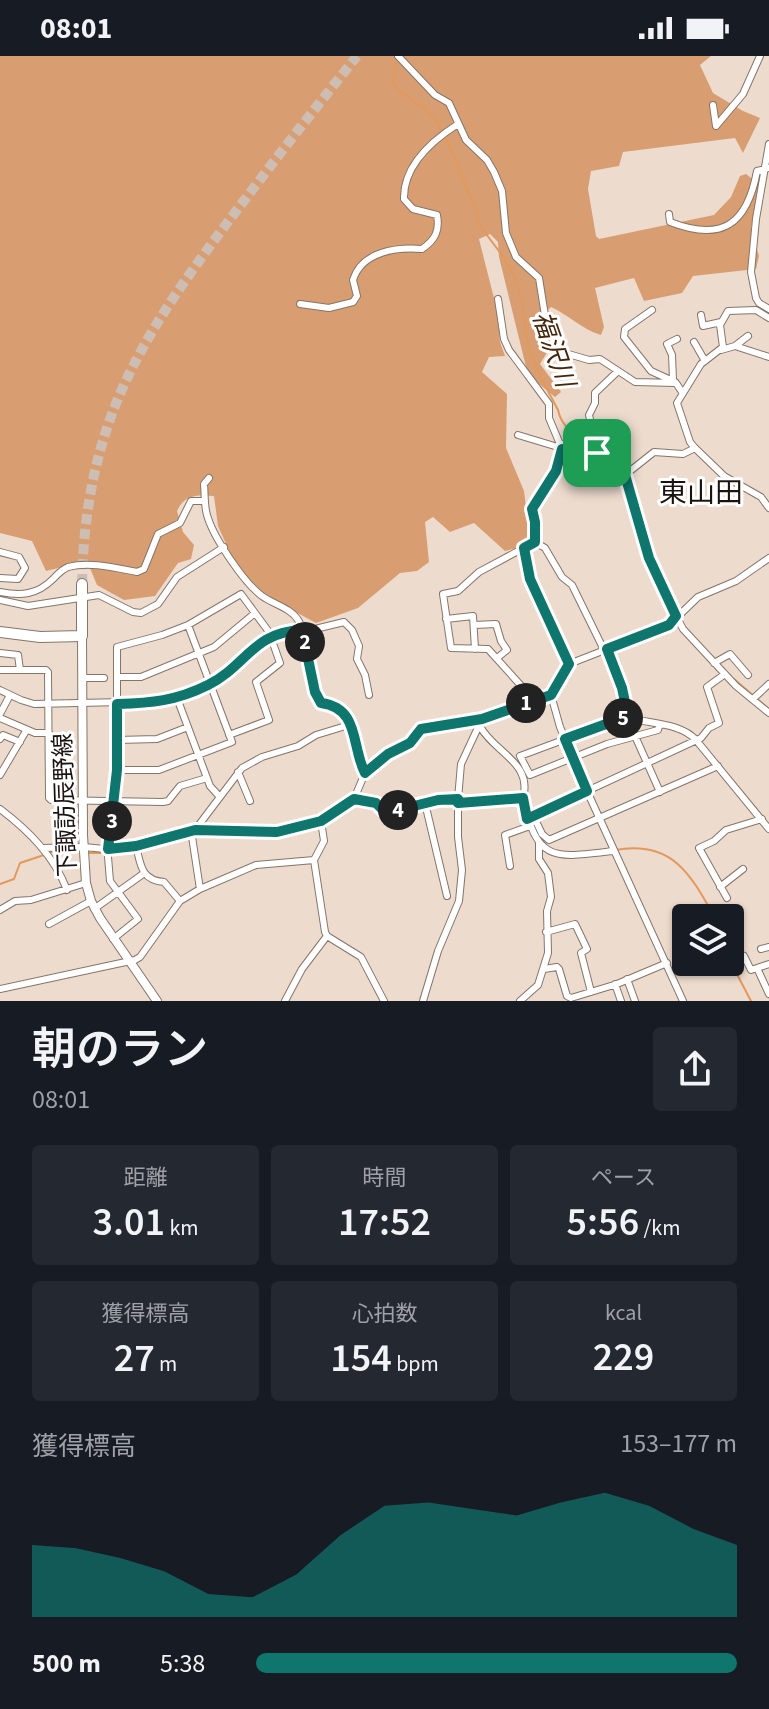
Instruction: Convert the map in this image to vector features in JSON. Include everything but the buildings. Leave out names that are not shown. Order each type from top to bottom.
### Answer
[{"type":"highway","points":[[0,630],[82,635],[82,584]]},
{"type":"main road","name":"下諏訪辰野線","points":[[82,635],[86,883],[93,905],[113,939],[157,1001]]},
{"type":"street","points":[[398,56],[435,95],[449,103],[456,125],[494,172],[502,191],[506,233],[516,257],[539,278],[547,328],[558,351],[589,360],[600,359],[635,382],[674,381]]},
{"type":"street","points":[[713,105],[716,126],[743,94],[760,56]]},
{"type":"street","points":[[300,304],[329,308],[353,302],[357,296],[353,280],[364,263],[393,248],[422,249],[434,238],[439,226],[437,215],[413,209],[403,195],[407,176],[432,143],[456,125]]},
{"type":"street","points":[[769,144],[751,272],[756,298],[769,309]]},
{"type":"street","points":[[669,214],[670,222],[686,228],[705,233],[718,230],[736,218],[754,187],[757,171],[766,169]]},
{"type":"street","points":[[759,199],[769,197]]},
{"type":"street","points":[[498,299],[504,339],[549,404],[549,418],[562,449],[556,471],[532,509],[535,542]]},
{"type":"street","points":[[652,310],[625,329],[624,337],[651,371],[674,381],[682,392]]},
{"type":"street","points":[[721,350],[721,322],[728,311],[756,310],[769,318]]},
{"type":"street","points":[[701,315],[703,326],[721,322]]},
{"type":"street","points":[[748,336],[705,361],[677,403],[690,442],[695,448],[724,476],[761,497],[769,508]]},
{"type":"street","points":[[674,381],[672,355],[667,344],[677,339]]},
{"type":"street","points":[[694,342],[705,361]]},
{"type":"street","points":[[735,346],[769,357]]},
{"type":"street","points":[[597,453],[597,447],[585,431],[591,424],[589,415],[595,403],[595,393],[617,372]]},
{"type":"street","points":[[518,435],[581,454],[597,453],[625,475],[649,558],[683,629],[736,686],[769,713]]},
{"type":"street","points":[[625,475],[654,452],[683,454],[695,448]]},
{"type":"street","points":[[209,478],[204,484],[207,516],[224,547],[254,588],[300,621],[315,692],[321,703],[339,707],[356,737],[365,773]]},
{"type":"street","points":[[0,592],[27,595],[70,566],[116,566],[137,572],[144,569],[158,534],[180,523],[191,501],[205,501]]},
{"type":"street","points":[[534,700],[488,649],[451,648],[443,594],[458,591],[479,572],[535,542]]},
{"type":"street","points":[[535,542],[545,548],[562,577],[572,585],[606,649],[622,688],[629,718],[682,728],[696,740],[769,829]]},
{"type":"street","points":[[0,600],[28,606],[99,595],[141,613],[158,604],[177,577],[224,547]]},
{"type":"street","points":[[524,548],[530,579],[569,664]]},
{"type":"street","points":[[0,552],[19,557],[25,568],[18,579],[0,578]]},
{"type":"street","points":[[42,848],[108,849],[136,846],[193,830],[268,833],[321,821],[354,799],[365,773],[388,754],[410,743],[421,729],[481,723],[551,695],[569,664],[669,625],[698,597],[736,581],[769,558]]},
{"type":"street","points":[[113,939],[138,919],[110,881],[108,849],[117,770],[117,647],[188,625],[239,594],[271,635],[280,663],[256,682],[269,720],[229,735]]},
{"type":"street","points":[[117,677],[141,677],[214,647],[255,613]]},
{"type":"street","points":[[446,619],[473,616],[475,649]]},
{"type":"street","points":[[0,690],[34,704],[160,703],[210,684],[271,635],[344,622],[350,627],[359,646],[357,659],[365,675],[369,695]]},
{"type":"street","points":[[474,625],[496,624],[507,650],[497,658]]},
{"type":"street","points":[[117,770],[159,770],[232,742],[188,625]]},
{"type":"street","points":[[0,653],[18,655],[20,670]]},
{"type":"street","points":[[714,663],[730,654],[748,675]]},
{"type":"street","points":[[0,670],[48,672],[49,798],[168,801],[180,786],[207,778]]},
{"type":"street","points":[[510,866],[505,835],[587,791],[696,740],[719,723],[707,687],[725,674]]},
{"type":"street","points":[[82,678],[104,678]]},
{"type":"street","points":[[754,698],[769,684]]},
{"type":"street","points":[[10,695],[0,716],[26,731],[49,733]]},
{"type":"street","points":[[551,695],[573,759],[683,1001]]},
{"type":"street","points":[[177,698],[207,778],[219,796]]},
{"type":"street","points":[[520,1001],[538,985],[544,969],[548,953],[547,911],[551,897],[548,873],[539,859],[539,843],[523,798],[527,777],[520,756],[628,716]]},
{"type":"street","points":[[481,723],[487,740],[503,750],[527,777]]},
{"type":"street","points":[[423,1001],[438,951],[461,894],[458,801],[461,764],[481,723]]},
{"type":"street","points":[[200,889],[193,830],[238,772],[262,757],[349,725]]},
{"type":"street","points":[[527,777],[607,744],[658,730],[659,726]]},
{"type":"street","points":[[117,740],[157,739],[188,727]]},
{"type":"street","points":[[0,775],[26,731]]},
{"type":"street","points":[[0,739],[3,735],[20,742]]},
{"type":"street","points":[[635,736],[660,792]]},
{"type":"street","points":[[530,820],[549,840],[718,766]]},
{"type":"street","points":[[238,772],[250,801]]},
{"type":"street","points":[[354,799],[376,803],[386,813],[425,803],[523,798]]},
{"type":"street","points":[[425,803],[447,896]]},
{"type":"street","points":[[0,809],[25,828],[42,848],[60,873],[67,890]]},
{"type":"street","points":[[727,898],[699,848],[714,841],[726,830],[762,819]]},
{"type":"street","points":[[285,1001],[302,969],[327,936],[314,860],[324,841],[321,821]]},
{"type":"street","points":[[539,843],[560,856],[613,851]]},
{"type":"street","points":[[136,846],[143,874],[152,881],[164,882],[180,901]]},
{"type":"street","points":[[0,989],[128,963],[140,957],[180,901],[200,889],[256,865],[314,860]]},
{"type":"street","points":[[720,887],[743,869]]},
{"type":"street","points":[[49,924],[118,894],[143,874]]},
{"type":"street","points":[[0,910],[15,901],[31,900],[86,883]]},
{"type":"street","points":[[546,932],[575,924],[587,949],[581,953],[591,992]]},
{"type":"street","points":[[327,936],[361,957],[384,1001]]},
{"type":"street","points":[[761,949],[769,947]]},
{"type":"street","points":[[744,956],[751,970],[769,964]]},
{"type":"street","points":[[544,969],[557,967],[567,996],[571,998],[667,963]]},
{"type":"street","points":[[757,968],[769,994]]},
{"type":"street","points":[[627,979],[635,1001]]},
{"type":"street","points":[[615,984],[621,1001]]},
{"type":"shaded area","points":[[0,56],[711,56],[700,65],[713,93],[760,118],[743,153],[735,138],[623,152],[619,166],[591,171],[588,189],[596,236],[599,239],[714,215],[731,197],[740,176],[746,174],[759,184],[751,228],[759,256],[756,269],[693,276],[682,293],[644,301],[634,278],[595,288],[604,327],[601,335],[551,307],[543,314],[549,349],[540,364],[561,392],[555,397],[528,375],[498,242],[490,234],[479,239],[505,356],[489,357],[482,372],[507,394],[506,448],[524,491],[530,539],[520,547],[505,551],[474,523],[450,532],[433,517],[425,522],[429,562],[417,571],[400,573],[358,608],[316,623],[244,584],[218,526],[214,496],[197,496],[184,501],[177,511],[183,532],[194,545],[191,559],[178,563],[155,596],[124,600],[97,585],[87,561],[46,571],[32,541],[0,533]]},
{"type":"waterway","name":"福沢川","points":[[397,57],[395,87],[434,117],[446,138],[480,226],[505,259],[515,279],[522,301],[528,346],[538,372],[562,421],[575,435],[591,445]]},
{"type":"waterway","name":"福沢川","points":[[640,516],[664,586]]},
{"type":"waterway","name":"福沢川","points":[[667,591],[675,607]]},
{"type":"waterway","name":"福沢川","points":[[734,679],[769,709]]},
{"type":"waterway","points":[[408,747],[417,738]]},
{"type":"waterway","points":[[503,748],[522,766]]},
{"type":"waterway","points":[[525,771],[528,804]]},
{"type":"waterway","points":[[342,811],[353,804],[359,793]]},
{"type":"waterway","points":[[275,834],[312,826]]},
{"type":"waterway","points":[[86,853],[120,853],[189,834]]},
{"type":"waterway","points":[[615,850],[635,848],[665,855],[687,874],[707,904]]},
{"type":"waterway","points":[[50,852],[79,852]]},
{"type":"waterway","points":[[0,884],[14,879],[20,863],[44,855]]},
{"type":"waterway","points":[[738,976],[751,1001]]},
{"type":"tunnel","points":[[82,584],[85,535],[97,463],[120,394],[144,345],[204,254],[357,56]]},
{"type":"district","name":"東山田","points":[[701,492]]},
{"type":"route","points":[[562,449],[581,454],[597,453],[625,475],[649,558],[676,616],[669,625],[607,649],[622,688],[628,716],[565,739],[587,791],[527,819],[523,798],[458,803],[458,799],[438,800],[386,813],[372,801],[354,799],[321,821],[277,832],[191,830],[136,846],[108,849],[117,770],[117,704],[160,703],[210,684],[271,635],[302,630],[315,692],[321,703],[339,707],[344,714],[356,737],[365,773],[388,754],[410,743],[421,729],[482,719],[551,695],[569,664],[530,579],[524,548],[535,542],[532,509],[556,471],[562,449]]}]
